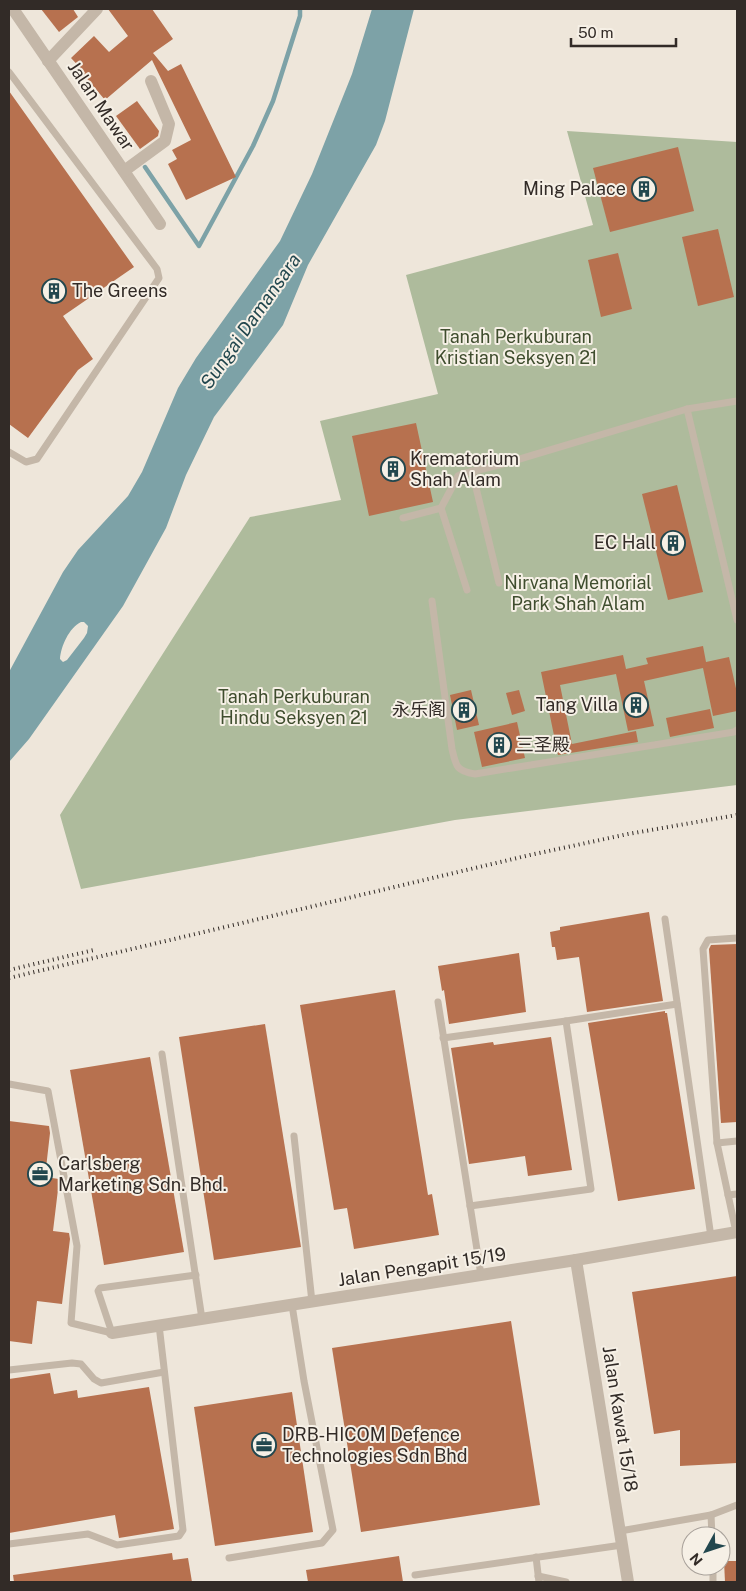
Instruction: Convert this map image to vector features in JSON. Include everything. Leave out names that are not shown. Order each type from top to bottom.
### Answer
[{"type":"street","name":"Jalan Mawar","points":[[13,9],[160,224]]},
{"type":"street","points":[[48,60],[97,9]]},
{"type":"street","points":[[124,171],[165,141],[169,124],[151,81]]},
{"type":"street","name":"Jalan Pengapit 15/19","points":[[112,1333],[576,1260],[737,1232]]},
{"type":"street","name":"Jalan Kawat 15/18","points":[[576,1260],[628,1582]]},
{"type":"lane","points":[[9,72],[157,269],[159,278],[37,459],[26,462],[9,452]]},
{"type":"lane","points":[[468,590],[441,508],[458,476],[687,410],[737,402]]},
{"type":"lane","points":[[687,410],[733,583],[737,620]]},
{"type":"lane","points":[[472,471],[499,583]]},
{"type":"lane","points":[[403,518],[441,508]]},
{"type":"lane","points":[[432,601],[452,749],[456,765],[463,772],[475,774],[737,730]]},
{"type":"lane","points":[[665,919],[711,1237]]},
{"type":"lane","points":[[737,938],[708,940],[703,948],[717,1143],[737,1232]]},
{"type":"lane","points":[[438,1002],[481,1275]]},
{"type":"lane","points":[[443,1038],[677,1004]]},
{"type":"lane","points":[[470,1206],[591,1189],[566,1021]]},
{"type":"lane","points":[[162,1054],[202,1319]]},
{"type":"lane","points":[[9,1084],[48,1091],[77,1246],[71,1323],[112,1333]]},
{"type":"lane","points":[[294,1136],[312,1302]]},
{"type":"lane","points":[[717,1143],[737,1141]]},
{"type":"lane","points":[[728,1195],[737,1194]]},
{"type":"lane","points":[[112,1333],[98,1291],[100,1288],[196,1275]]},
{"type":"lane","points":[[229,1558],[322,1543],[333,1530],[304,1381],[292,1305]]},
{"type":"lane","points":[[9,1544],[88,1534],[117,1545],[179,1536],[183,1530],[159,1326]]},
{"type":"lane","points":[[9,1370],[72,1363],[81,1364],[94,1379],[101,1383],[164,1372]]},
{"type":"lane","points":[[620,1531],[711,1515],[737,1505]]},
{"type":"lane","points":[[711,1515],[712,1526]]},
{"type":"lane","points":[[414,1575],[622,1545]]},
{"type":"lane","points":[[536,1557],[539,1579],[566,1582]]},
{"type":"green space","points":[[567,131],[737,142],[737,785],[455,820],[81,889],[60,815],[250,517],[341,500],[320,421],[438,394],[406,275],[593,225]]},
{"type":"water","name":"Sungai Damansara","points":[[372,9],[414,9],[385,121],[376,145],[308,265],[283,325],[214,417],[186,475],[166,528],[123,606],[29,739],[9,762],[9,672],[63,572],[78,550],[128,496],[142,472],[178,388],[196,358],[280,241],[312,174],[352,74]],"holes":[[[84,622],[88,626],[87,633],[67,660],[63,662],[60,659],[66,638],[73,628]]]},
{"type":"building","points":[[41,9],[73,9],[78,17],[59,32]]},
{"type":"building","points":[[108,9],[152,9],[173,39],[153,53],[168,71],[181,64],[236,177],[186,200],[168,164],[177,159],[172,150],[191,140],[152,60],[105,100],[83,74],[85,73],[71,58],[94,36],[109,52],[128,36]]},
{"type":"building","name":"The Greens","points":[[9,91],[134,267],[63,316],[93,359],[78,370],[28,438],[9,424]]},
{"type":"building","points":[[137,101],[159,131],[158,136],[140,149],[116,116]]},
{"type":"building","name":"Ming Palace","points":[[678,147],[694,211],[610,232],[593,168]]},
{"type":"building","points":[[718,229],[734,297],[698,306],[682,237]]},
{"type":"building","points":[[618,253],[632,309],[601,317],[588,260]]},
{"type":"building","name":"Krematorium Shah Alam","points":[[416,423],[433,502],[369,516],[352,436]]},
{"type":"building","name":"EC Hall","points":[[677,485],[703,592],[668,600],[642,494]]},
{"type":"building","name":"Tang Villa","points":[[703,646],[706,662],[729,657],[737,693],[737,711],[713,716],[703,668],[644,681],[654,726],[628,731],[616,674],[560,685],[572,744],[636,731],[638,742],[558,755],[541,672],[623,655],[626,669],[648,664],[646,658]]},
{"type":"building","name":"永乐阁","points":[[471,690],[479,725],[457,730],[450,695]]},
{"type":"building","points":[[519,690],[525,711],[512,715],[506,693]]},
{"type":"building","points":[[710,709],[714,728],[670,737],[666,718]]},
{"type":"building","name":"三圣殿","points":[[517,722],[525,758],[482,767],[474,732]]},
{"type":"building","points":[[649,912],[663,1001],[587,1012],[579,957],[557,960],[555,947],[552,947],[550,932],[560,930],[560,927]]},
{"type":"building","points":[[737,944],[737,1122],[721,1123],[709,949],[711,945]]},
{"type":"building","points":[[519,953],[526,1012],[449,1024],[438,966]]},
{"type":"building","points":[[395,990],[428,1195],[432,1194],[439,1235],[354,1249],[347,1208],[334,1210],[300,1005]]},
{"type":"building","points":[[665,1011],[667,1013],[695,1189],[618,1201],[588,1023]]},
{"type":"building","points":[[265,1024],[301,1247],[214,1260],[179,1037]]},
{"type":"building","points":[[551,1037],[572,1170],[528,1176],[525,1156],[469,1164],[451,1048],[493,1042],[494,1045]]},
{"type":"building","points":[[150,1057],[184,1252],[104,1265],[70,1070]]},
{"type":"building","points":[[9,1121],[49,1126],[50,1133],[45,1177],[59,1179],[53,1231],[69,1233],[70,1239],[62,1304],[37,1301],[32,1344],[9,1341]]},
{"type":"building","points":[[737,1276],[737,1463],[680,1466],[680,1430],[654,1434],[632,1292]]},
{"type":"building","points":[[511,1321],[540,1505],[361,1532],[332,1348]]},
{"type":"building","points":[[50,1373],[54,1394],[77,1390],[78,1398],[149,1387],[174,1529],[119,1538],[115,1515],[9,1533],[9,1379]]},
{"type":"building","points":[[292,1392],[313,1532],[215,1546],[194,1407]]},
{"type":"building","points":[[172,1553],[173,1560],[188,1558],[192,1582],[14,1582],[13,1575]]},
{"type":"building","points":[[399,1556],[403,1582],[308,1582],[306,1570]]},
{"type":"building","points":[[731,1561],[737,1561],[737,1582],[725,1582],[725,1576],[731,1576]]},
{"type":"waterway","points":[[145,167],[199,246],[253,146],[273,101],[300,16],[300,9]]},
{"type":"railway","points":[[9,978],[530,855],[628,834],[737,815]]},
{"type":"railway","points":[[9,970],[94,950]]},
{"type":"place","name":"Ming Palace","points":[[644,189]]},
{"type":"place","name":"The Greens","points":[[54,291]]},
{"type":"place","name":"Krematorium Shah Alam","points":[[393,469]]},
{"type":"place","name":"EC Hall","points":[[673,543]]},
{"type":"place","name":"Tang Villa","points":[[636,705]]},
{"type":"place","name":"永乐阁","points":[[464,710]]},
{"type":"place","name":"三圣殿","points":[[499,745]]},
{"type":"place","name":"Carlsberg Marketing Sdn. Bhd.","points":[[40,1174]]},
{"type":"place","name":"DRB-HICOM Defence Technologies Sdn Bhd","points":[[264,1445]]},
{"type":"park label","name":"Tanah Perkuburan Kristian Seksyen 21","points":[[516,347]]},
{"type":"park label","name":"Nirvana Memorial Park Shah Alam","points":[[578,593]]},
{"type":"park label","name":"Tanah Perkuburan Hindu Seksyen 21","points":[[294,708]]}]
